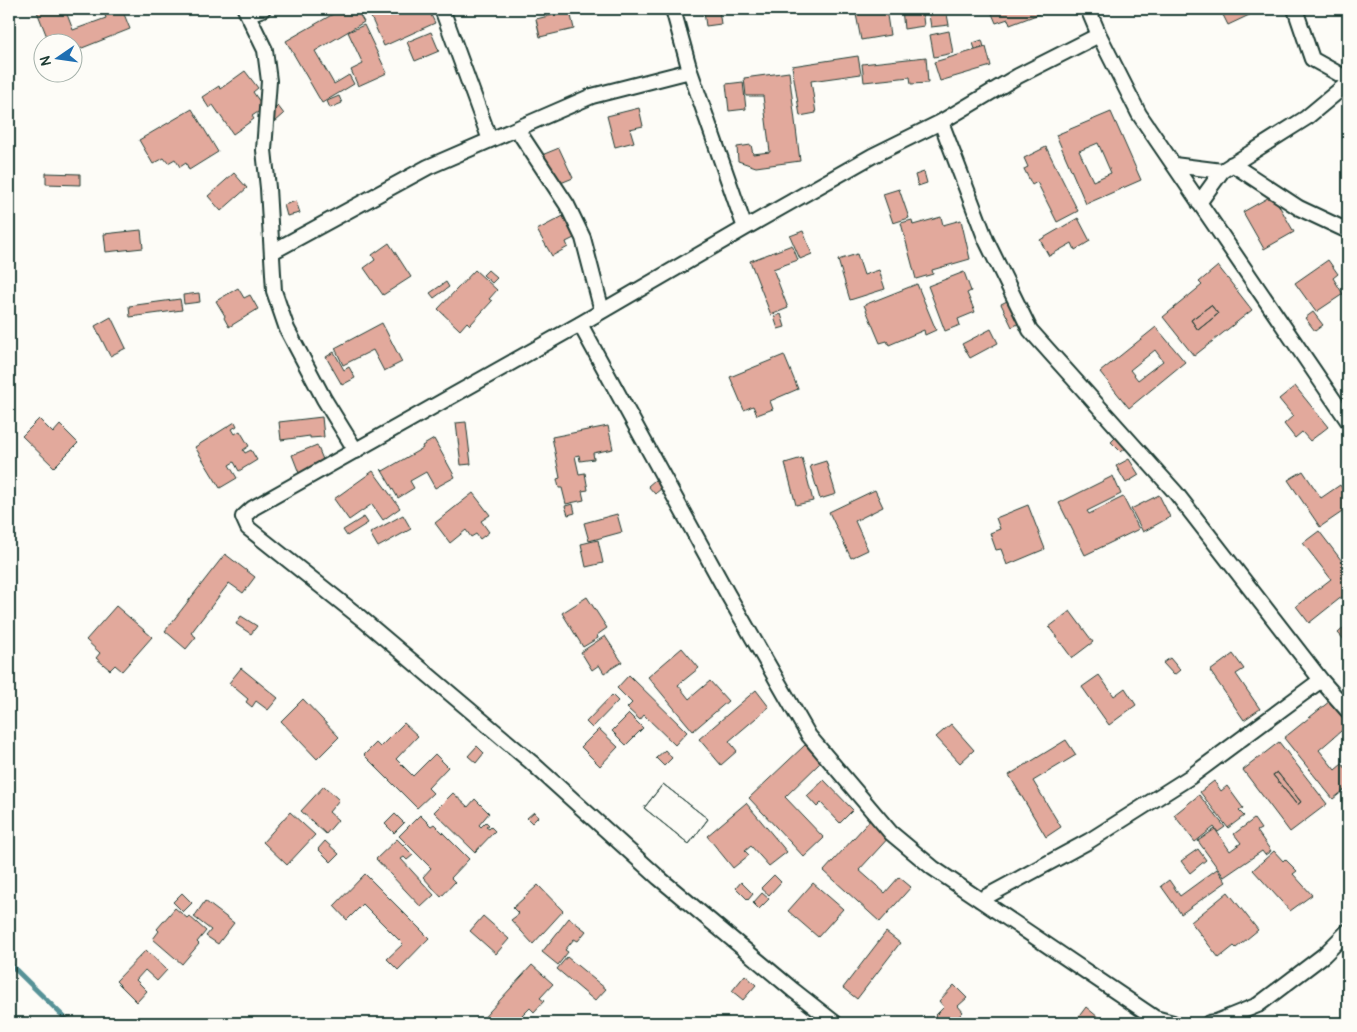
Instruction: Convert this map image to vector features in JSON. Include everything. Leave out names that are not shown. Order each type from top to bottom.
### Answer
[{"type":"street","points":[[263,9],[246,11],[265,50],[268,73],[264,150],[274,291],[287,329],[324,399],[356,451]]},
{"type":"street","points":[[442,9],[490,140]]},
{"type":"street","points":[[673,9],[690,72],[745,228]]},
{"type":"street","points":[[1088,9],[1098,35],[1139,114],[1348,421]]},
{"type":"street","points":[[1295,9],[1312,59],[1348,79]]},
{"type":"street","points":[[836,1023],[793,990],[658,878],[531,762],[368,624],[248,528],[244,517],[253,508],[580,324],[872,156],[941,122],[1018,76],[1098,35]]},
{"type":"street","points":[[272,252],[428,167],[592,96],[690,72]]},
{"type":"street","points":[[1199,203],[1227,168],[1306,118],[1348,83]]},
{"type":"street","points":[[941,122],[986,240],[1030,330],[1176,493],[1321,680],[1348,711]]},
{"type":"street","points":[[517,129],[567,205],[583,238],[602,311]]},
{"type":"street","points":[[1174,165],[1227,168],[1299,208],[1348,231]]},
{"type":"street","points":[[580,324],[727,593],[809,736],[890,833],[933,868],[1155,1018],[1172,1023]]},
{"type":"street","points":[[980,900],[1089,841],[1190,777],[1321,680]]},
{"type":"street","points":[[1209,1023],[1258,1005],[1324,954],[1348,931]]},
{"type":"building","points":[[36,9],[122,9],[130,29],[82,48],[82,32],[45,32]]},
{"type":"building","points":[[65,9],[103,9],[106,18],[73,30]]},
{"type":"building","points":[[342,9],[356,9],[364,22],[315,51],[334,84],[349,75],[354,84],[322,103],[286,41]]},
{"type":"building","points":[[385,9],[428,9],[435,23],[384,46],[370,15]]},
{"type":"building","points":[[855,9],[886,9],[890,35],[861,40]]},
{"type":"building","points":[[902,9],[922,9],[924,26],[904,29]]},
{"type":"building","points":[[928,9],[946,9],[949,25],[931,27]]},
{"type":"building","points":[[990,9],[1037,9],[1039,14],[1010,25],[1008,19],[996,23]]},
{"type":"building","points":[[1220,9],[1262,9],[1228,25]]},
{"type":"building","points":[[719,10],[721,24],[706,26],[704,12]]},
{"type":"building","points":[[570,11],[574,29],[540,37],[536,19]]},
{"type":"building","points":[[364,25],[387,73],[358,86],[351,70],[363,64],[348,32]]},
{"type":"building","points":[[949,31],[953,53],[934,57],[930,35]]},
{"type":"building","points":[[431,32],[439,51],[415,61],[407,42]]},
{"type":"building","points":[[982,40],[984,47],[975,49],[973,43]]},
{"type":"building","points":[[986,47],[991,66],[940,81],[934,62]]},
{"type":"building","points":[[858,56],[861,74],[811,81],[816,113],[800,116],[792,66]]},
{"type":"building","points":[[926,57],[928,83],[911,84],[910,77],[864,82],[862,64]]},
{"type":"building","points":[[245,71],[258,88],[253,92],[264,108],[252,116],[254,119],[233,134],[213,105],[209,108],[202,97],[219,86],[220,89]]},
{"type":"building","points":[[789,72],[800,161],[756,167],[738,161],[737,147],[751,145],[753,154],[770,152],[763,96],[746,96],[744,78]]},
{"type":"building","points":[[743,82],[746,109],[729,111],[726,84]]},
{"type":"building","points":[[339,96],[342,103],[330,108],[327,101]]},
{"type":"building","points":[[278,106],[284,114],[275,122],[268,115]]},
{"type":"building","points":[[639,108],[643,126],[630,129],[634,142],[615,147],[607,116]]},
{"type":"building","points":[[192,109],[218,152],[189,170],[186,163],[180,167],[175,159],[168,163],[164,158],[153,164],[139,140]]},
{"type":"building","points":[[1111,112],[1141,180],[1086,204],[1056,135]],"holes":[[[1098,143],[1111,173],[1093,181],[1079,151]]]},
{"type":"building","points":[[1046,147],[1078,211],[1057,222],[1037,182],[1032,185],[1024,169],[1028,167],[1024,158]]},
{"type":"building","points":[[559,148],[573,178],[556,185],[542,155]]},
{"type":"building","points":[[924,172],[927,183],[918,186],[915,175]]},
{"type":"building","points":[[46,173],[80,174],[80,185],[46,184]]},
{"type":"building","points":[[234,173],[247,188],[221,211],[208,196]]},
{"type":"building","points":[[899,189],[909,218],[893,223],[883,194]]},
{"type":"building","points":[[1273,195],[1294,232],[1264,249],[1243,212]]},
{"type":"building","points":[[296,201],[300,213],[287,216],[284,205]]},
{"type":"building","points":[[567,214],[578,236],[566,242],[568,247],[552,256],[537,230]]},
{"type":"building","points":[[941,217],[943,225],[961,220],[970,259],[932,270],[933,274],[916,279],[901,223],[912,220],[913,225]]},
{"type":"building","points":[[1078,218],[1090,241],[1075,250],[1072,243],[1049,256],[1040,240]]},
{"type":"building","points":[[141,230],[143,248],[106,252],[104,234]]},
{"type":"building","points":[[803,231],[812,254],[800,259],[790,236]]},
{"type":"building","points":[[389,243],[411,277],[383,295],[364,268],[375,260],[372,255]]},
{"type":"building","points":[[792,245],[798,260],[773,269],[788,308],[771,315],[750,261]]},
{"type":"building","points":[[857,254],[864,275],[879,270],[885,289],[850,300],[838,260]]},
{"type":"building","points":[[1328,260],[1338,274],[1333,278],[1343,294],[1316,312],[1295,283]]},
{"type":"building","points":[[1218,266],[1252,310],[1194,356],[1163,317],[1202,285],[1199,282]],"holes":[[[1211,305],[1218,314],[1198,330],[1191,320]]]},
{"type":"building","points":[[475,270],[497,290],[489,299],[492,301],[470,325],[467,322],[460,330],[438,309]]},
{"type":"building","points":[[488,270],[497,278],[492,283],[483,275]]},
{"type":"building","points":[[964,272],[971,291],[967,293],[975,312],[958,319],[960,325],[945,331],[928,286]]},
{"type":"building","points":[[446,282],[449,287],[434,298],[430,293]]},
{"type":"building","points":[[917,284],[936,330],[925,335],[924,330],[889,345],[887,341],[880,343],[864,305]]},
{"type":"building","points":[[238,288],[244,298],[250,295],[258,309],[229,327],[216,301]]},
{"type":"building","points":[[199,293],[200,302],[184,304],[183,295]]},
{"type":"building","points":[[180,299],[182,310],[130,317],[129,306]]},
{"type":"building","points":[[1011,299],[1022,322],[1012,327],[1001,304]]},
{"type":"building","points":[[1211,305],[1218,314],[1198,330],[1191,320]]},
{"type":"building","points":[[1313,312],[1323,325],[1315,331],[1305,318]]},
{"type":"building","points":[[781,314],[785,327],[778,329],[774,317]]},
{"type":"building","points":[[111,317],[126,348],[110,356],[95,326]]},
{"type":"building","points":[[382,323],[402,362],[384,371],[373,350],[343,365],[335,348]]},
{"type":"building","points":[[1156,327],[1185,362],[1129,408],[1100,372]],"holes":[[[1155,350],[1163,361],[1138,380],[1130,370]]]},
{"type":"building","points":[[991,329],[998,343],[970,358],[962,344]]},
{"type":"building","points":[[334,352],[344,370],[349,367],[355,378],[342,385],[326,357]]},
{"type":"building","points":[[784,355],[798,389],[770,401],[773,409],[757,415],[753,406],[744,410],[730,377]]},
{"type":"building","points":[[1295,386],[1328,427],[1310,441],[1302,432],[1295,438],[1284,424],[1293,416],[1279,399]]},
{"type":"building","points":[[322,417],[324,437],[310,438],[310,436],[281,440],[279,422]]},
{"type":"building","points":[[39,419],[53,433],[60,425],[78,443],[54,467],[22,436]]},
{"type":"building","points":[[235,422],[237,426],[232,429],[235,434],[240,431],[249,446],[243,450],[245,453],[251,450],[257,460],[239,471],[234,462],[229,465],[237,478],[220,488],[195,447]]},
{"type":"building","points":[[466,422],[471,464],[461,465],[456,423]]},
{"type":"building","points":[[608,426],[613,449],[593,453],[594,459],[580,461],[579,455],[575,456],[579,474],[585,473],[588,490],[582,491],[584,500],[566,504],[562,488],[559,488],[557,479],[560,478],[552,437]]},
{"type":"building","points":[[1116,437],[1126,448],[1121,452],[1111,442]]},
{"type":"building","points":[[434,439],[455,477],[435,488],[426,472],[410,481],[414,488],[398,498],[381,469],[383,471],[423,448],[422,446]]},
{"type":"building","points":[[317,445],[324,462],[299,473],[292,455]]},
{"type":"building","points":[[802,458],[813,501],[796,505],[785,463]]},
{"type":"building","points":[[1129,459],[1139,475],[1126,483],[1116,466]]},
{"type":"building","points":[[826,461],[836,494],[820,499],[810,466]]},
{"type":"building","points":[[373,471],[400,508],[383,520],[372,504],[349,520],[334,499]]},
{"type":"building","points":[[1303,471],[1321,498],[1340,485],[1348,498],[1348,508],[1320,527],[1288,480]]},
{"type":"building","points":[[1113,476],[1121,494],[1087,511],[1089,514],[1123,497],[1139,529],[1085,555],[1059,503]]},
{"type":"building","points":[[655,480],[662,488],[655,494],[648,486]]},
{"type":"building","points":[[875,490],[883,507],[855,521],[868,550],[851,558],[829,512]]},
{"type":"building","points":[[473,493],[490,515],[481,521],[489,532],[480,539],[476,534],[471,537],[466,530],[450,543],[435,523]]},
{"type":"building","points":[[1159,495],[1170,517],[1143,532],[1131,509]]},
{"type":"building","points":[[573,504],[575,513],[568,515],[565,506]]},
{"type":"building","points":[[1028,505],[1045,549],[1007,565],[1001,549],[996,550],[990,533],[1000,529],[996,518]]},
{"type":"building","points":[[617,514],[622,532],[589,541],[584,523]]},
{"type":"building","points":[[403,515],[411,529],[378,547],[370,533]]},
{"type":"building","points":[[364,517],[368,523],[347,536],[343,530]]},
{"type":"building","points":[[1319,531],[1348,569],[1348,592],[1309,623],[1296,606],[1331,579],[1303,543]]},
{"type":"building","points":[[598,540],[603,563],[586,567],[581,544]]},
{"type":"building","points":[[225,554],[255,577],[243,593],[229,583],[191,633],[196,637],[186,649],[165,631]]},
{"type":"building","points":[[587,597],[607,628],[597,635],[598,638],[583,647],[562,613]]},
{"type":"building","points":[[116,606],[152,637],[122,671],[115,665],[110,670],[96,658],[100,653],[86,640]]},
{"type":"building","points":[[1070,611],[1093,642],[1072,658],[1049,627]]},
{"type":"building","points":[[241,616],[257,626],[251,634],[236,624]]},
{"type":"building","points":[[1348,624],[1348,644],[1338,633]]},
{"type":"building","points":[[605,636],[622,662],[604,673],[599,665],[592,670],[581,652]]},
{"type":"building","points":[[682,648],[699,668],[678,685],[689,699],[710,681],[728,701],[693,731],[648,677]]},
{"type":"building","points":[[1233,654],[1244,669],[1236,674],[1260,709],[1244,720],[1210,671]]},
{"type":"building","points":[[1170,658],[1180,670],[1174,675],[1163,663]]},
{"type":"building","points":[[241,668],[278,698],[268,710],[256,701],[252,707],[246,702],[248,699],[229,683]]},
{"type":"building","points":[[629,675],[687,732],[675,745],[644,715],[640,720],[627,708],[632,703],[617,688]]},
{"type":"building","points":[[1099,675],[1114,696],[1125,688],[1136,705],[1109,725],[1082,687]]},
{"type":"building","points":[[756,690],[769,707],[729,741],[737,751],[721,765],[699,739]]},
{"type":"building","points":[[612,695],[618,701],[592,728],[586,722]]},
{"type":"building","points":[[303,699],[339,737],[317,759],[281,721]]},
{"type":"building","points":[[1330,701],[1348,725],[1319,750],[1335,770],[1342,764],[1348,771],[1348,787],[1333,799],[1284,738]]},
{"type":"building","points":[[629,714],[643,728],[626,745],[612,731]]},
{"type":"building","points":[[404,723],[418,736],[396,759],[413,776],[435,754],[448,767],[428,788],[433,793],[417,808],[364,755],[376,743],[380,747]]},
{"type":"building","points":[[951,724],[974,750],[960,763],[936,737]]},
{"type":"building","points":[[599,729],[618,747],[600,766],[581,747]]},
{"type":"building","points":[[1066,740],[1076,755],[1033,781],[1061,827],[1046,837],[1009,775]]},
{"type":"building","points":[[1279,742],[1327,804],[1290,832],[1243,770]],"holes":[[[1277,772],[1301,802],[1297,805],[1273,775]]]},
{"type":"building","points":[[805,745],[821,762],[785,797],[824,838],[804,857],[749,798]]},
{"type":"building","points":[[477,746],[484,753],[476,763],[468,756]]},
{"type":"building","points":[[665,750],[672,758],[664,766],[656,758]]},
{"type":"building","points":[[1277,772],[1301,802],[1297,805],[1273,775]]},
{"type":"building","points":[[824,780],[853,810],[840,823],[821,803],[817,807],[807,796]]},
{"type":"building","points":[[1214,781],[1221,791],[1227,786],[1243,808],[1239,811],[1244,816],[1228,828],[1200,792]]},
{"type":"building","points":[[663,784],[708,819],[689,844],[644,808]]},
{"type":"building","points":[[663,784],[708,819],[689,844],[644,808]]},
{"type":"building","points":[[324,786],[339,800],[329,812],[338,820],[326,834],[301,811]]},
{"type":"building","points":[[453,793],[468,807],[475,799],[489,813],[479,825],[481,827],[486,822],[489,825],[486,827],[489,829],[491,827],[495,831],[475,852],[434,812]]},
{"type":"building","points":[[1199,795],[1225,827],[1218,832],[1214,827],[1195,842],[1174,815]]},
{"type":"building","points":[[746,803],[787,852],[769,866],[751,846],[745,851],[749,855],[733,868],[707,836]]},
{"type":"building","points":[[290,812],[315,835],[287,865],[263,842]]},
{"type":"building","points":[[534,812],[538,817],[532,823],[527,818]]},
{"type":"building","points":[[395,814],[404,823],[394,833],[385,824]]},
{"type":"building","points":[[420,815],[431,826],[434,824],[469,859],[451,878],[455,882],[441,897],[423,877],[431,868],[399,836]]},
{"type":"building","points":[[872,818],[891,835],[859,870],[885,893],[899,877],[911,887],[880,922],[824,871]]},
{"type":"building","points":[[1254,819],[1261,829],[1257,831],[1271,851],[1265,855],[1262,851],[1224,877],[1198,841],[1215,829],[1230,851],[1241,843],[1234,834]]},
{"type":"building","points":[[397,839],[413,855],[407,860],[404,857],[401,859],[434,895],[421,907],[376,859]]},
{"type":"building","points":[[325,841],[339,854],[331,862],[318,849]]},
{"type":"building","points":[[1198,849],[1206,860],[1190,873],[1181,861]]},
{"type":"building","points":[[1274,851],[1283,861],[1285,859],[1297,871],[1293,874],[1312,895],[1290,911],[1253,870]]},
{"type":"building","points":[[1217,869],[1226,882],[1181,914],[1161,886],[1169,880],[1180,896]]},
{"type":"building","points":[[365,874],[429,938],[398,970],[387,959],[403,944],[363,904],[347,920],[334,906]]},
{"type":"building","points":[[774,875],[781,882],[769,895],[761,888]]},
{"type":"building","points":[[741,882],[753,894],[748,900],[736,888]]},
{"type":"building","points":[[813,883],[843,909],[818,937],[788,911]]},
{"type":"building","points":[[538,885],[563,911],[533,944],[511,920],[519,914],[513,908]]},
{"type":"building","points":[[1228,892],[1258,930],[1236,948],[1234,946],[1219,958],[1191,922]]},
{"type":"building","points":[[182,893],[192,903],[183,912],[173,902]]},
{"type":"building","points":[[762,893],[769,899],[759,909],[753,903]]},
{"type":"building","points":[[205,901],[234,923],[218,944],[206,936],[211,930],[194,917]]},
{"type":"building","points":[[175,908],[187,918],[189,916],[206,931],[197,942],[199,944],[182,964],[153,939],[159,931],[157,929]]},
{"type":"building","points":[[483,916],[509,939],[496,954],[470,931]]},
{"type":"building","points":[[569,918],[586,931],[578,941],[574,939],[565,950],[568,952],[558,965],[542,952]]},
{"type":"building","points":[[886,932],[900,943],[857,999],[843,988]]},
{"type":"building","points":[[146,950],[167,970],[157,981],[145,970],[136,980],[147,991],[137,1002],[116,981]]},
{"type":"building","points":[[567,957],[606,989],[595,1001],[557,969]]},
{"type":"building","points":[[532,965],[553,984],[540,998],[544,1001],[534,1012],[530,1008],[517,1021],[519,1023],[479,1023]]},
{"type":"building","points":[[745,975],[756,985],[743,1000],[732,991]]},
{"type":"building","points":[[954,985],[967,998],[958,1006],[963,1012],[952,1023],[928,1023],[944,1007],[939,1001]]},
{"type":"building","points":[[1086,1007],[1105,1023],[1074,1023]]},
{"type":"waterway","points":[[9,963],[70,1023]]}]
